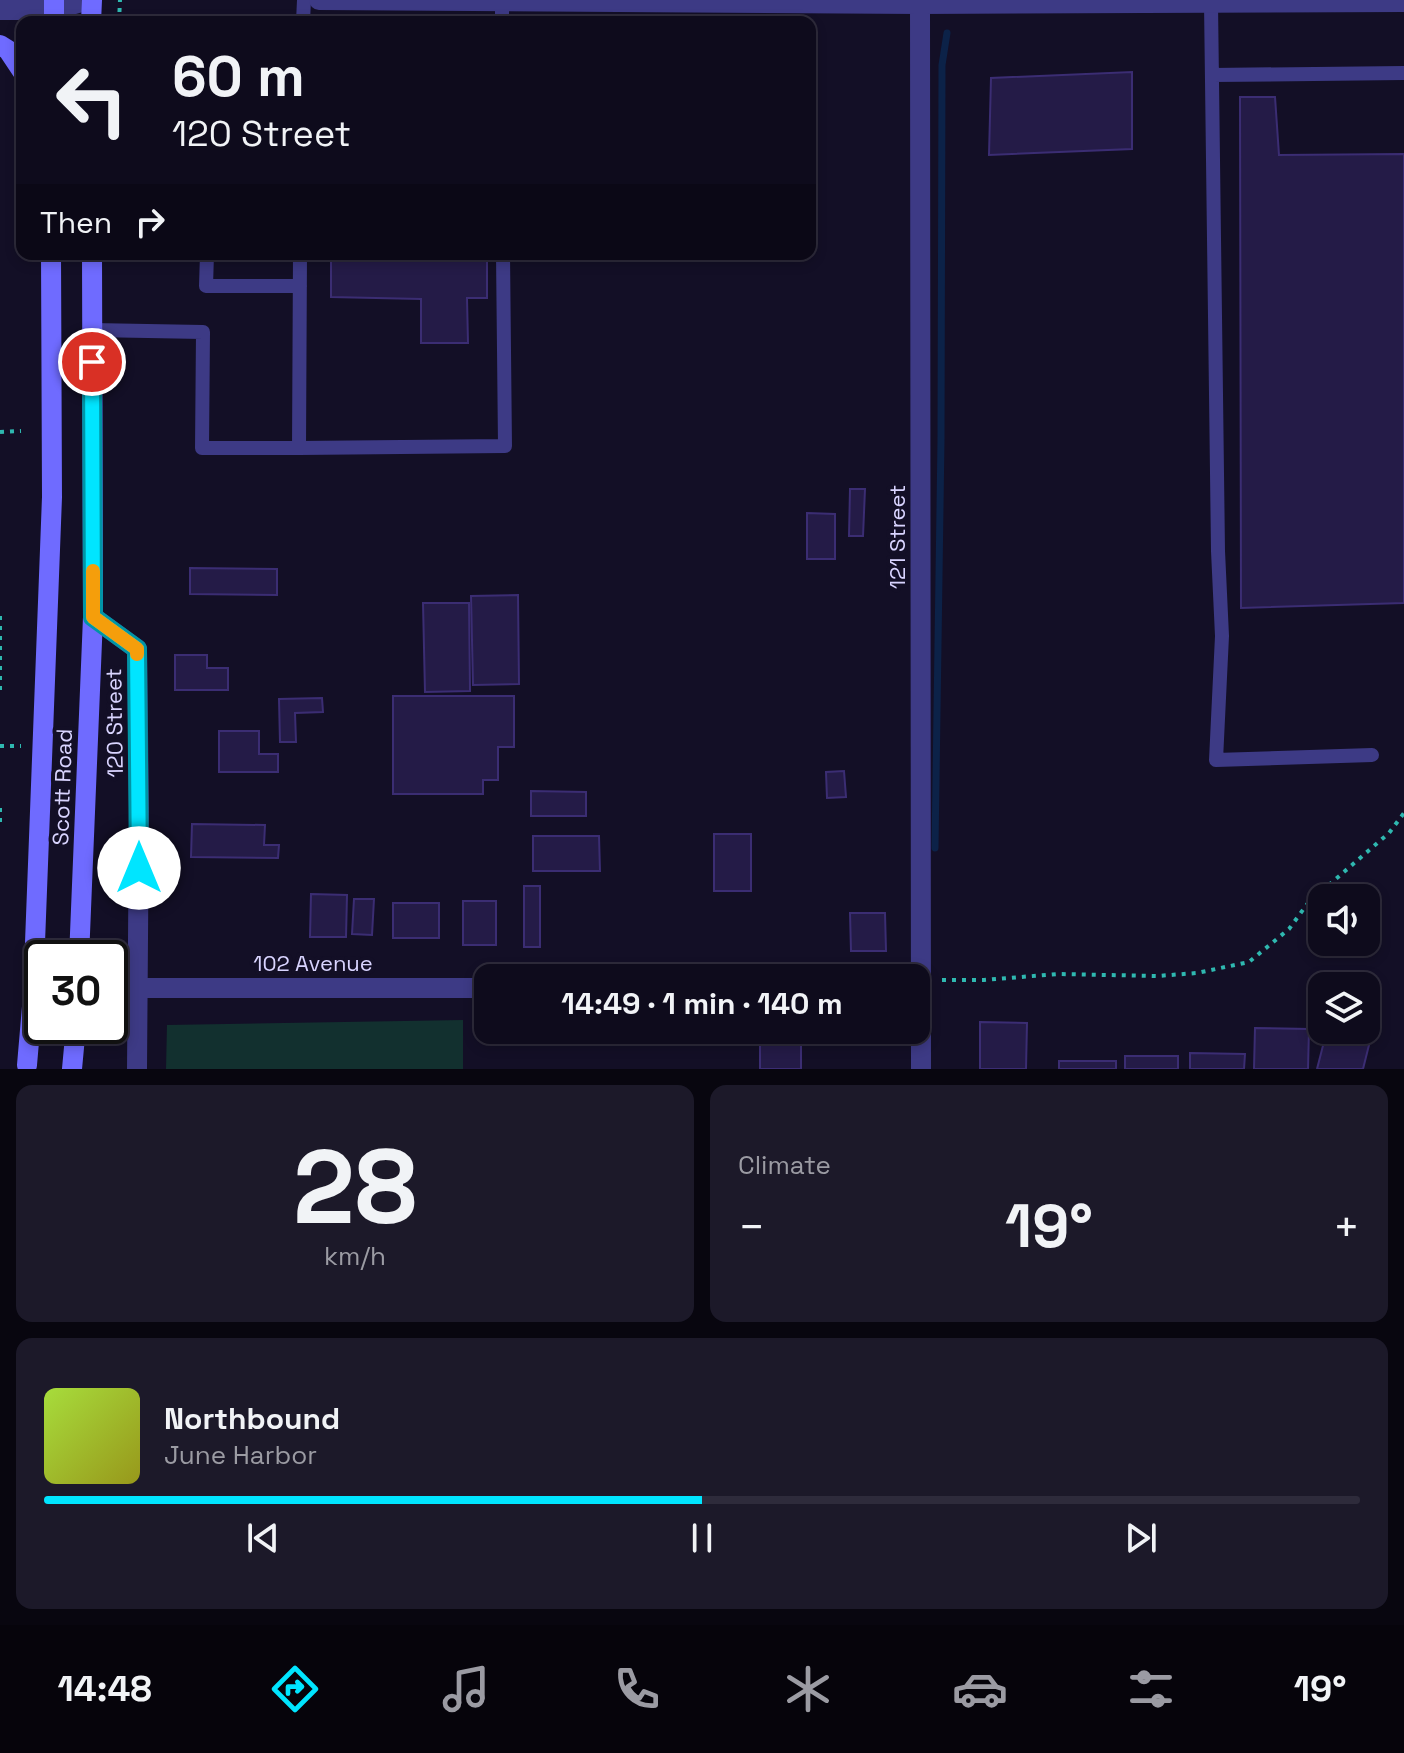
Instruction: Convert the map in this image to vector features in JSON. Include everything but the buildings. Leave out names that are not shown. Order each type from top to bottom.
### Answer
[{"type":"main road","points":[[0,45],[16,62]]},
{"type":"main road","name":"Scott Road","points":[[27,1067],[41,837],[52,497],[51,260]]},
{"type":"main road","points":[[92,260],[93,617]]},
{"type":"main road","name":"Scott Road","points":[[80,940],[93,617]]},
{"type":"street","points":[[0,10],[54,11],[90,0]]},
{"type":"street","points":[[319,0],[502,12],[582,1],[920,4],[1404,2]]},
{"type":"street","name":"121 Street","points":[[918,964],[920,4]]},
{"type":"street","name":"120 Street","points":[[93,617],[137,649],[137,1069]]},
{"type":"street","name":"102 Avenue","points":[[138,988],[474,988]]},
{"type":"street","name":"121 Street","points":[[920,1044],[921,1069]]},
{"type":"lane","points":[[1211,3],[1218,551],[1222,636],[1216,760],[1372,755]]},
{"type":"lane","points":[[1212,75],[1404,73]]},
{"type":"lane","points":[[207,260],[206,286],[300,286]]},
{"type":"lane","points":[[299,448],[300,260]]},
{"type":"lane","points":[[92,330],[203,332],[202,448],[505,446],[503,260]]},
{"type":"path","points":[[0,432],[21,431]]},
{"type":"path","points":[[0,616],[0,695]]},
{"type":"path","points":[[0,808],[0,827]]},
{"type":"path","points":[[942,980],[1058,974],[1157,976],[1197,973],[1249,962],[1289,929],[1308,903],[1389,833],[1404,813]]},
{"type":"green space","points":[[463,1020],[463,1069],[166,1069],[167,1025]]},
{"type":"waterway","points":[[935,848],[942,65],[947,33]]},
{"type":"slow traffic","points":[[93,571],[93,617],[137,649],[137,654]]},
{"type":"route","points":[[92,362],[93,617],[137,649],[139,868]]}]
